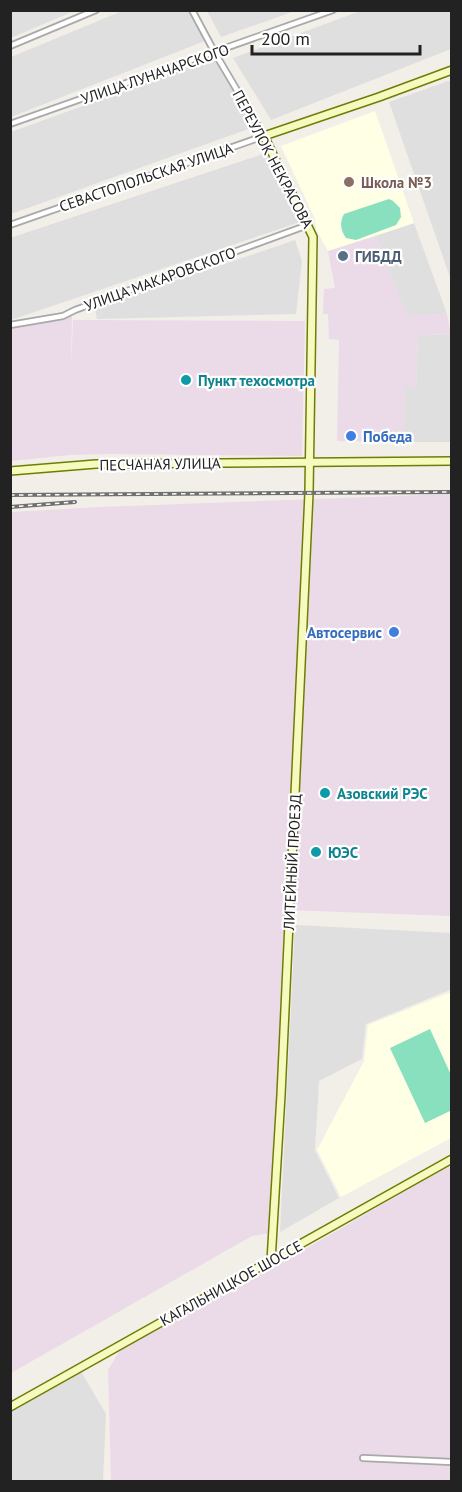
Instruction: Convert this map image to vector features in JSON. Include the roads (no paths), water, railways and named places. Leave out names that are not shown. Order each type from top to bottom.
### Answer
[{"type":"main road","name":"СЕВАСТОПОЛЬСКАЯ УЛИЦА","points":[[264,136],[452,70]]},
{"type":"main road","name":"ПЕРЕУЛОК НЕКРАСОВА","points":[[264,136],[313,237],[309,462]]},
{"type":"main road","name":"ПЕСЧАНАЯ УЛИЦА","points":[[10,471],[96,464],[452,461]]},
{"type":"main road","name":"ЛИТЕЙНЫЙ ПРОЕЗД","points":[[271,1261],[282,1083],[309,462]]},
{"type":"main road","name":"КАГАЛЬНИЦКОЕ ШОССЕ","points":[[10,1407],[452,1159]]},
{"type":"street","points":[[10,46],[96,10]]},
{"type":"street","name":"ПЕРЕУЛОК НЕКРАСОВА","points":[[192,10],[264,136]]},
{"type":"street","name":"УЛИЦА ЛУНАЧАРСКОГО","points":[[10,124],[333,10]]},
{"type":"street","name":"СЕВАСТОПОЛЬСКАЯ УЛИЦА","points":[[10,225],[264,136]]},
{"type":"street","name":"УЛИЦА МАКАРОВСКОГО","points":[[10,325],[63,316],[75,309],[308,225]]},
{"type":"street","points":[[363,1458],[452,1462]]},
{"type":"railway","points":[[10,495],[452,492]]},
{"type":"railway","points":[[10,507],[75,502]]},
{"type":"place","name":"Школа №3","points":[[349,182]]},
{"type":"place","name":"ГИБДД","points":[[343,256]]},
{"type":"place","name":"Пункт техосмотра","points":[[186,380]]},
{"type":"place","name":"Победа","points":[[351,436]]},
{"type":"place","name":"Автосервис","points":[[394,632]]},
{"type":"place","name":"Азовский РЭС","points":[[325,793]]},
{"type":"place","name":"ЮЭС","points":[[316,852]]}]
